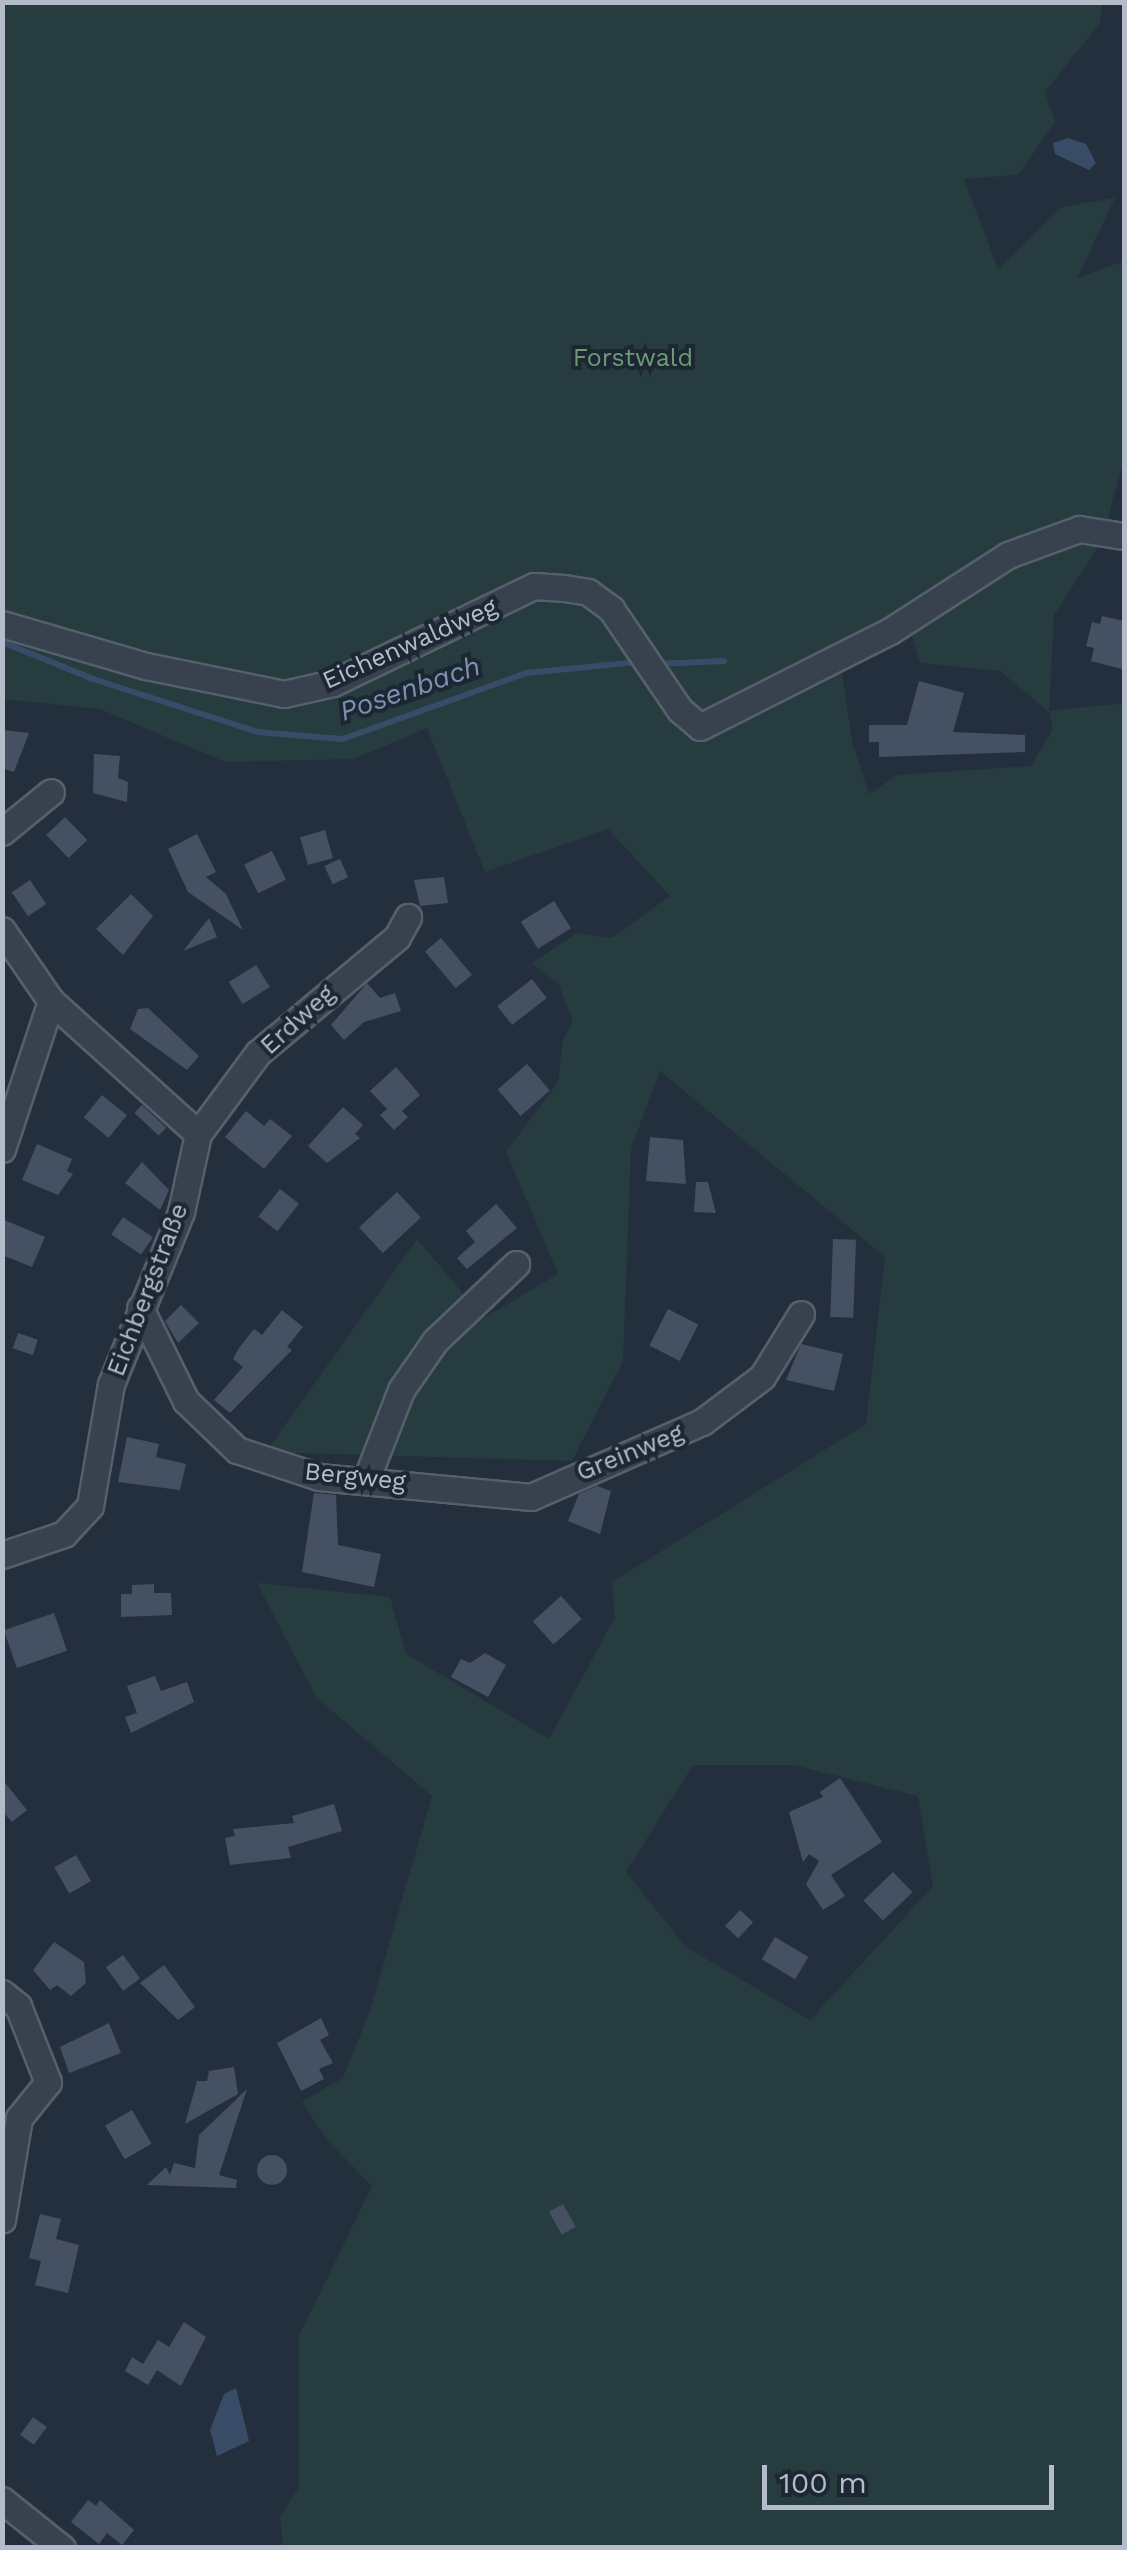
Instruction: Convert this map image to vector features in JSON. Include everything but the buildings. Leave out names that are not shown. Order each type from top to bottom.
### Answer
[{"type":"street","name":"Eichenwaldweg","points":[[2,624],[146,666],[284,694],[332,683],[534,586],[564,588],[588,592],[611,608],[661,682],[700,727],[890,632],[1008,555],[1080,529],[1124,536]]},
{"type":"street","points":[[2,832],[50,792]]},
{"type":"street","name":"Erdweg","points":[[198,1134],[258,1054],[397,937],[408,917]]},
{"type":"street","points":[[2,930],[51,1002],[198,1134]]},
{"type":"street","points":[[2,1150],[51,1002]]},
{"type":"street","name":"Eichbergstraße","points":[[2,1554],[64,1534],[90,1506],[110,1384],[181,1212],[198,1134]]},
{"type":"street","points":[[366,1480],[401,1390],[435,1342],[516,1264]]},
{"type":"street","name":"Bergweg","points":[[140,1308],[186,1401],[238,1450],[319,1477],[531,1497]]},
{"type":"street","name":"Greinweg","points":[[531,1497],[702,1422],[762,1377],[801,1314]]},
{"type":"street","points":[[2,1993],[18,2006],[48,2082],[19,2118],[2,2220]]},
{"type":"street","points":[[2,2500],[62,2548]]},
{"type":"green space","name":"Forstwald","points":[[2,3],[1103,3],[1099,24],[1045,92],[1055,122],[1018,175],[964,179],[998,269],[1062,207],[1115,198],[1077,278],[1124,261],[1124,458],[1102,541],[1054,615],[1049,711],[1124,703],[1124,2547],[283,2547],[280,2517],[299,2487],[299,2336],[372,2186],[327,2140],[302,2102],[343,2078],[370,2011],[432,1796],[316,1697],[257,1583],[390,1597],[406,1654],[549,1739],[615,1617],[612,1582],[866,1424],[885,1257],[660,1071],[631,1148],[623,1361],[572,1461],[266,1452],[417,1239],[484,1318],[558,1274],[506,1152],[558,1082],[563,1040],[573,1021],[559,985],[532,963],[577,933],[612,938],[670,896],[608,829],[485,872],[427,728],[354,759],[225,762],[100,709],[3,699]],"holes":[[[910,630],[920,663],[1000,671],[1049,712],[1053,729],[1031,766],[897,775],[869,794],[852,741],[841,666]],[[693,1765],[794,1765],[918,1796],[933,1886],[810,2020],[686,1947],[626,1872]]]},
{"type":"water","points":[[1068,138],[1086,144],[1096,163],[1089,170],[1055,154],[1053,143]]},
{"type":"water","points":[[236,2388],[249,2441],[217,2456],[210,2430],[224,2394]]},
{"type":"waterway","name":"Posenbach","points":[[2,642],[93,679],[258,732],[343,739],[526,673],[639,662]]},
{"type":"waterway","name":"Posenbach","points":[[656,664],[724,661]]}]
